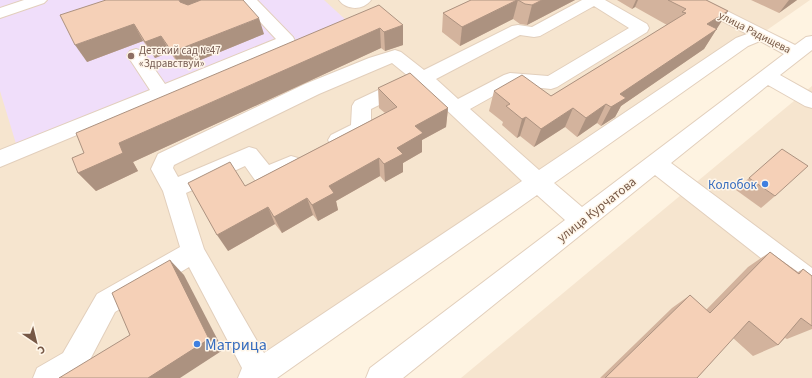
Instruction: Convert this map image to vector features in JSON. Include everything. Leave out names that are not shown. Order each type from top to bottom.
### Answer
[{"type":"street","points":[[0,12],[39,0]]},
{"type":"street","points":[[0,159],[287,41],[248,0]]},
{"type":"street","points":[[347,0],[352,4],[362,0]]},
{"type":"street","points":[[174,189],[249,155],[266,177],[361,129],[362,106],[412,81],[423,78],[518,30],[534,32],[594,0],[642,28],[551,83],[510,79],[456,108]]},
{"type":"street","name":"улица Радищева","points":[[693,0],[761,35],[804,47]]},
{"type":"street","points":[[581,221],[537,181],[423,78],[395,56],[375,62],[312,89],[165,160],[162,169],[174,189],[193,252],[258,376],[537,181],[742,42],[761,35]]},
{"type":"street","name":"улица Курчатова","points":[[380,378],[804,47]]},
{"type":"street","points":[[136,56],[161,93]]},
{"type":"street","points":[[767,76],[812,101]]},
{"type":"street","points":[[655,163],[812,283]]},
{"type":"street","points":[[47,378],[73,363],[106,303],[193,252]]},
{"type":"shaded area","points":[[0,0],[810,0],[270,378],[0,378]]},
{"type":"shaded area","name":"Детский сад №47 «Здравствуй»","points":[[0,0],[324,0],[347,21],[20,157],[0,91]]},
{"type":"shaded area","points":[[812,86],[812,378],[461,378]]},
{"type":"building","points":[[106,0],[179,0],[180,2],[188,5],[201,0],[243,0],[259,18],[172,52],[161,36],[145,42],[134,24],[75,45],[60,15]]},
{"type":"building","points":[[471,0],[517,0],[462,27],[443,13]]},
{"type":"building","points":[[518,0],[542,0],[532,5],[525,4]]},
{"type":"building","points":[[668,0],[706,0],[728,11],[707,24],[717,29],[620,94],[626,98],[611,107],[606,104],[586,118],[573,108],[541,129],[526,117],[522,119],[506,106],[510,104],[494,91],[522,75],[551,96],[686,13],[682,12],[686,9]]},
{"type":"building","points":[[379,5],[403,25],[384,32],[380,28],[119,143],[123,153],[78,173],[72,158],[84,153],[76,133]]},
{"type":"building","points":[[410,73],[448,108],[415,126],[423,133],[397,148],[403,154],[384,164],[379,158],[329,186],[334,193],[312,205],[307,198],[274,217],[268,207],[217,235],[188,183],[230,162],[245,186],[397,107],[378,88]]},
{"type":"building","points":[[782,149],[808,166],[775,196],[749,178]]},
{"type":"building","points":[[770,252],[799,274],[803,269],[812,276],[812,326],[801,318],[778,345],[749,321],[697,378],[605,378],[690,295],[710,313]]},
{"type":"building","points":[[170,260],[209,339],[148,378],[59,378],[130,335],[112,293]]},
{"type":"place","name":"Детский сад №47 «Здравствуй»","points":[[131,56]]},
{"type":"place","name":"Колобок","points":[[765,184]]},
{"type":"place","name":"Матрица","points":[[197,344]]}]
